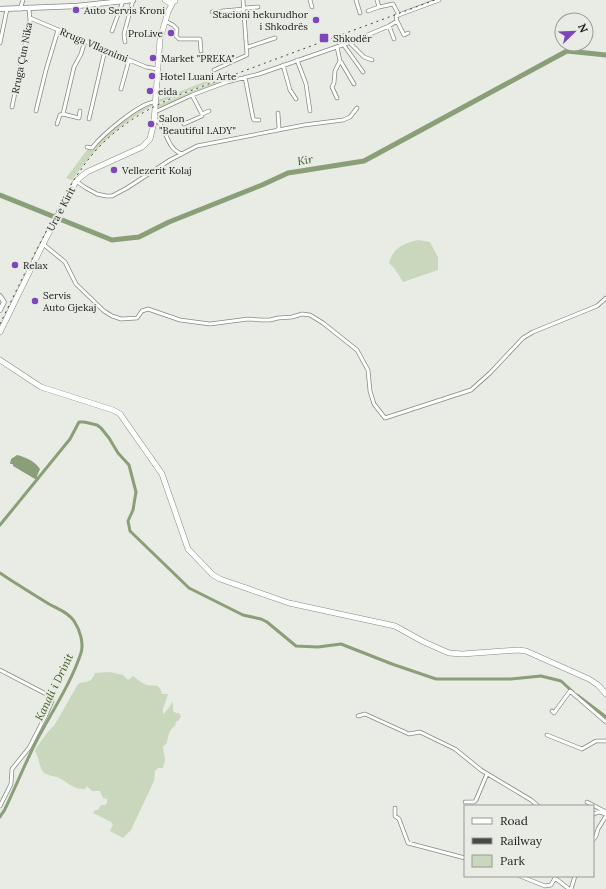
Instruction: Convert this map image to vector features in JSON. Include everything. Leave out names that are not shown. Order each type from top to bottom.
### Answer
[{"type":"main road","points":[[0,9],[20,9],[133,0]]},
{"type":"main road","points":[[76,181],[87,172],[125,155],[145,144],[152,134],[156,102],[160,39],[168,12],[169,1]]},
{"type":"main road","name":"Ura e Kirit","points":[[1,330],[76,181]]},
{"type":"main road","points":[[0,360],[41,387],[113,410],[120,414],[160,471],[188,549],[213,575],[220,580],[289,603],[395,626],[424,642],[452,654],[518,650],[526,651],[593,681],[606,694]]},
{"type":"street","points":[[20,9],[23,0]]},
{"type":"street","points":[[125,42],[124,29],[133,0]]},
{"type":"street","points":[[214,70],[248,55],[243,0]]},
{"type":"street","points":[[310,0],[312,7]]},
{"type":"street","points":[[356,0],[360,13]]},
{"type":"street","points":[[377,0],[379,7]]},
{"type":"street","points":[[408,33],[404,35],[396,21],[396,16],[439,0]]},
{"type":"street","points":[[112,31],[124,1]]},
{"type":"street","points":[[368,11],[393,4],[398,15]]},
{"type":"street","points":[[212,12],[258,7]]},
{"type":"street","name":"Rruga Çun Nika","points":[[12,107],[30,18],[29,8]]},
{"type":"street","points":[[0,43],[7,9]]},
{"type":"street","name":"Rruga Vllaznimi","points":[[30,18],[129,60],[150,68],[158,69]]},
{"type":"street","points":[[165,21],[177,29],[176,36],[179,39],[200,39],[201,51]]},
{"type":"street","points":[[155,112],[192,95],[349,42],[388,26],[396,21]]},
{"type":"street","points":[[388,26],[394,39]]},
{"type":"street","points":[[36,111],[58,30]]},
{"type":"street","points":[[248,47],[275,38]]},
{"type":"street","points":[[57,124],[60,115],[63,114],[74,67],[81,54],[85,41]]},
{"type":"street","points":[[349,42],[364,57],[372,60]]},
{"type":"street","points":[[343,44],[363,72]]},
{"type":"street","points":[[337,46],[340,61],[354,84]]},
{"type":"street","points":[[89,119],[105,50]]},
{"type":"street","points":[[121,89],[129,60]]},
{"type":"street","points":[[297,60],[306,84],[310,111]]},
{"type":"street","points":[[336,98],[332,86],[334,83],[335,71],[340,61]]},
{"type":"street","points":[[283,65],[290,90],[296,99]]},
{"type":"street","points":[[245,77],[253,118],[255,120],[259,120]]},
{"type":"street","points":[[192,95],[202,114]]},
{"type":"street","points":[[87,147],[92,148],[107,132],[142,106],[150,102],[156,102]]},
{"type":"street","points":[[76,181],[97,194],[102,196],[112,196],[201,144],[345,120],[357,108]]},
{"type":"street","points":[[63,114],[79,118],[80,111]]},
{"type":"street","points":[[184,124],[202,116],[202,114],[209,111]]},
{"type":"street","points":[[276,131],[279,128],[278,113]]},
{"type":"street","points":[[154,118],[159,123],[172,147],[182,154]]},
{"type":"street","points":[[43,244],[65,262],[76,284],[81,290],[90,296],[104,311],[116,318],[126,320],[137,318],[142,311],[148,309],[180,320],[210,324],[248,319],[270,320],[302,314],[314,317],[358,350],[368,370],[372,400],[375,407],[385,418],[470,390],[523,338],[533,332],[597,306],[606,298]]},
{"type":"street","points":[[0,296],[4,302],[0,310]]},
{"type":"street","points":[[0,670],[48,695],[52,701],[28,748],[12,769],[11,784],[0,806]]},
{"type":"street","points":[[552,711],[554,713],[570,691],[606,722]]},
{"type":"street","points":[[358,716],[365,714],[409,734],[418,732],[422,733],[455,749],[487,774],[537,805]]},
{"type":"street","points":[[547,735],[582,749],[596,741],[606,741]]},
{"type":"street","points":[[465,802],[474,802],[476,800],[487,774]]},
{"type":"street","points":[[587,802],[592,805]]},
{"type":"street","points":[[594,806],[606,814]]},
{"type":"street","points":[[395,808],[395,816],[399,819],[408,843],[464,858]]},
{"type":"street","points":[[594,814],[599,812],[606,814]]},
{"type":"street","points":[[594,839],[606,814]]},
{"type":"street","points":[[522,877],[545,886],[551,885]]},
{"type":"street","points":[[549,889],[555,878],[570,889],[575,877]]},
{"type":"green space","points":[[228,71],[229,75],[158,103],[158,100],[214,78],[215,80],[225,76],[224,73]]},
{"type":"green space","points":[[227,77],[229,81],[158,108],[158,105]]},
{"type":"green space","points":[[153,102],[152,106],[118,129],[108,138],[89,158],[72,180],[66,178],[89,148],[103,135],[128,116]]},
{"type":"green space","points":[[418,240],[430,242],[438,257],[438,270],[403,282],[395,269],[389,263],[393,253],[399,247]]},
{"type":"green space","points":[[110,672],[123,675],[128,680],[133,676],[147,685],[158,686],[162,694],[168,694],[163,709],[163,714],[173,701],[173,711],[179,713],[181,716],[170,731],[167,743],[163,747],[165,760],[163,768],[158,768],[155,771],[154,781],[131,830],[123,838],[110,831],[113,825],[111,822],[93,813],[95,810],[98,810],[101,805],[105,805],[107,803],[107,799],[103,798],[100,791],[92,791],[87,786],[85,789],[77,788],[57,777],[44,773],[35,751],[44,737],[54,726],[78,684],[92,679],[95,673]]},
{"type":"shaded area","points":[[17,455],[30,460],[38,466],[40,469],[37,478],[35,479],[13,466],[13,464],[10,464],[11,459]]},
{"type":"waterway","name":"Kir","points":[[0,195],[112,240],[139,237],[169,222],[288,173],[364,161],[567,51],[606,55]]},
{"type":"waterway","points":[[0,525],[70,439],[79,422],[97,425],[101,428],[118,453],[129,465],[136,492],[133,510],[128,521],[130,531],[189,588],[243,615],[267,622],[296,646],[318,647],[341,644],[436,679],[511,679],[541,676],[561,681],[573,692]]},
{"type":"waterway","name":"Kanali i Drinit","points":[[0,573],[69,615],[78,628],[82,645],[81,653],[72,675],[38,738],[5,810],[0,817]]},
{"type":"waterway","points":[[577,695],[606,717]]},
{"type":"railway","points":[[0,324],[30,262],[77,175],[90,157],[116,131],[156,105],[179,95],[435,0]]},
{"type":"place","name":"Auto Servis Kroni","points":[[76,10]]},
{"type":"place","name":"Stacioni hekurudhor i Shkodrës","points":[[316,20]]},
{"type":"place","name":"ProLive","points":[[171,33]]},
{"type":"place","name":"Shkodër","points":[[324,38]]},
{"type":"place","name":"Market \"PREKA\"","points":[[153,58]]},
{"type":"place","name":"Hotel Luani Arte","points":[[152,76]]},
{"type":"place","name":"eida","points":[[150,91]]},
{"type":"place","name":"Salon \"Beautiful LADY\"","points":[[151,124]]},
{"type":"place","name":"Vellezerit Kolaj","points":[[114,170]]},
{"type":"place","name":"Relax","points":[[15,265]]},
{"type":"place","name":"Servis Auto Gjekaj","points":[[35,301]]}]
